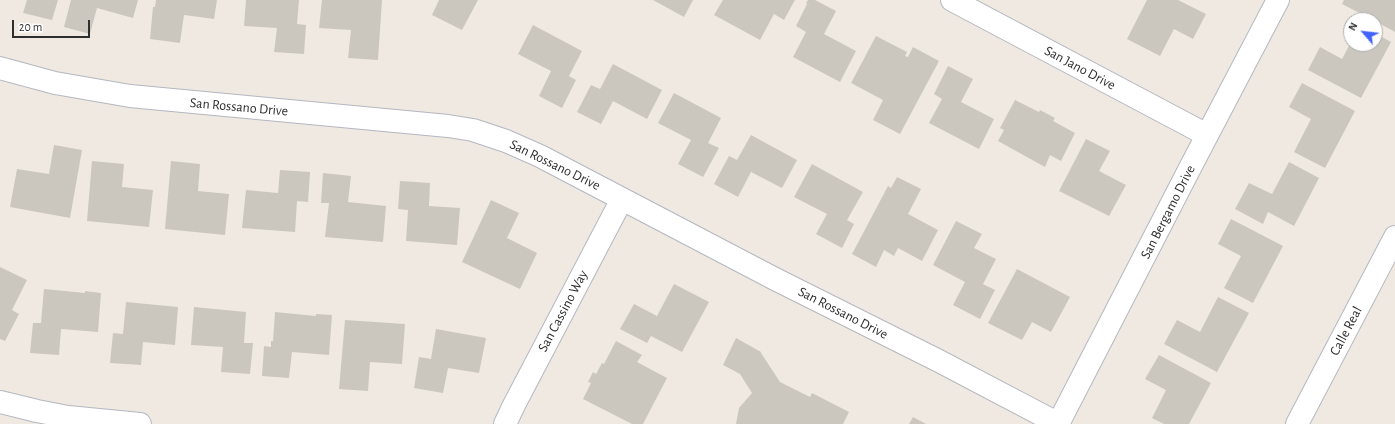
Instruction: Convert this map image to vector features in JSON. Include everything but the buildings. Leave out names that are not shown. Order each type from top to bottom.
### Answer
[{"type":"street","name":"San Jano Drive","points":[[952,0],[1208,135]]},
{"type":"street","name":"San Bergamo Drive","points":[[1059,424],[1278,0]]},
{"type":"street","name":"San Rossano Drive","points":[[0,68],[55,83],[130,96],[473,130],[506,141],[540,156],[775,279],[939,361],[1059,424]]},
{"type":"street","name":"San Cassino Way","points":[[505,424],[622,199]]},
{"type":"street","name":"Calle Real","points":[[1297,424],[1395,237]]},
{"type":"street","points":[[0,402],[37,412],[68,417],[140,424]]}]
